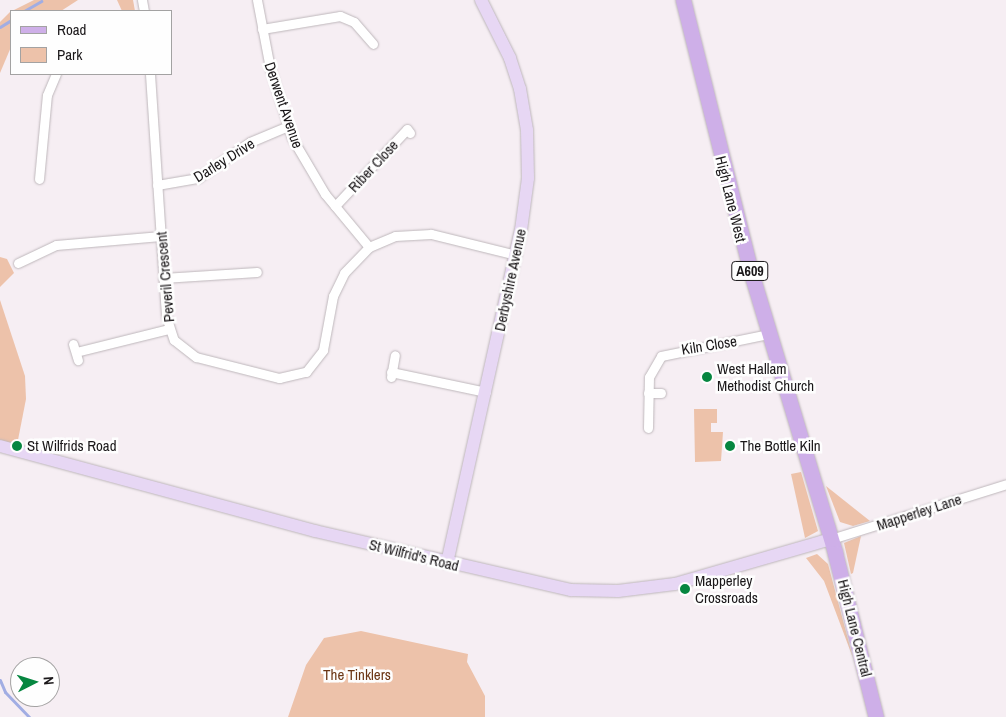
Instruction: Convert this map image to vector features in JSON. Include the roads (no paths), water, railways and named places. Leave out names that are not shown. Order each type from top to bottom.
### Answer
[{"type":"main road","name":"High Lane West","points":[[683,0],[768,334],[831,539]]},
{"type":"main road","name":"High Lane Central","points":[[831,539],[876,717]]},
{"type":"street","name":"Derwent Avenue","points":[[256,0],[288,126],[306,165],[369,247]]},
{"type":"street","name":"Derbyshire Avenue","points":[[447,563],[516,255],[527,189],[527,130],[510,58],[481,0]]},
{"type":"street","points":[[262,29],[340,16],[354,22],[373,44]]},
{"type":"street","points":[[39,179],[47,95],[56,75]]},
{"type":"street","name":"Peveril Crescent","points":[[150,75],[163,278],[169,329],[180,347],[196,357],[279,378],[300,375],[312,368],[323,350],[340,279],[369,247],[394,236],[424,233],[516,255]]},
{"type":"street","name":"Darley Drive","points":[[157,185],[198,178],[250,142],[288,126]]},
{"type":"street","name":"Riber Close","points":[[336,206],[407,129],[410,133]]},
{"type":"street","points":[[29,159],[40,160]]},
{"type":"street","points":[[18,264],[60,244],[161,236]]},
{"type":"street","points":[[36,255],[41,264]]},
{"type":"street","points":[[241,262],[242,273]]},
{"type":"street","points":[[163,278],[257,272]]},
{"type":"street","points":[[76,352],[169,329]]},
{"type":"street","name":"Kiln Close","points":[[648,428],[648,393],[651,367],[667,352],[768,334]]},
{"type":"street","points":[[395,355],[391,375],[486,392]]},
{"type":"street","points":[[648,393],[661,393]]},
{"type":"street","name":"St Wilfrid's Road","points":[[0,446],[447,563],[559,588],[638,590],[706,577],[831,539]]},
{"type":"street","name":"Mapperley Lane","points":[[831,539],[1006,484]]},
{"type":"waterway","points":[[26,10],[41,1]]},
{"type":"waterway","points":[[0,27],[10,21]]},
{"type":"waterway","points":[[0,680],[5,692],[29,717]]},
{"type":"place","name":"West Hallam Methodist Church","points":[[707,377]]},
{"type":"place","name":"St Wilfrids Road","points":[[17,446]]},
{"type":"place","name":"The Bottle Kiln","points":[[730,446]]},
{"type":"place","name":"Mapperley Crossroads","points":[[685,589]]},
{"type":"park label","name":"The Tinklers","points":[[357,675]]}]
